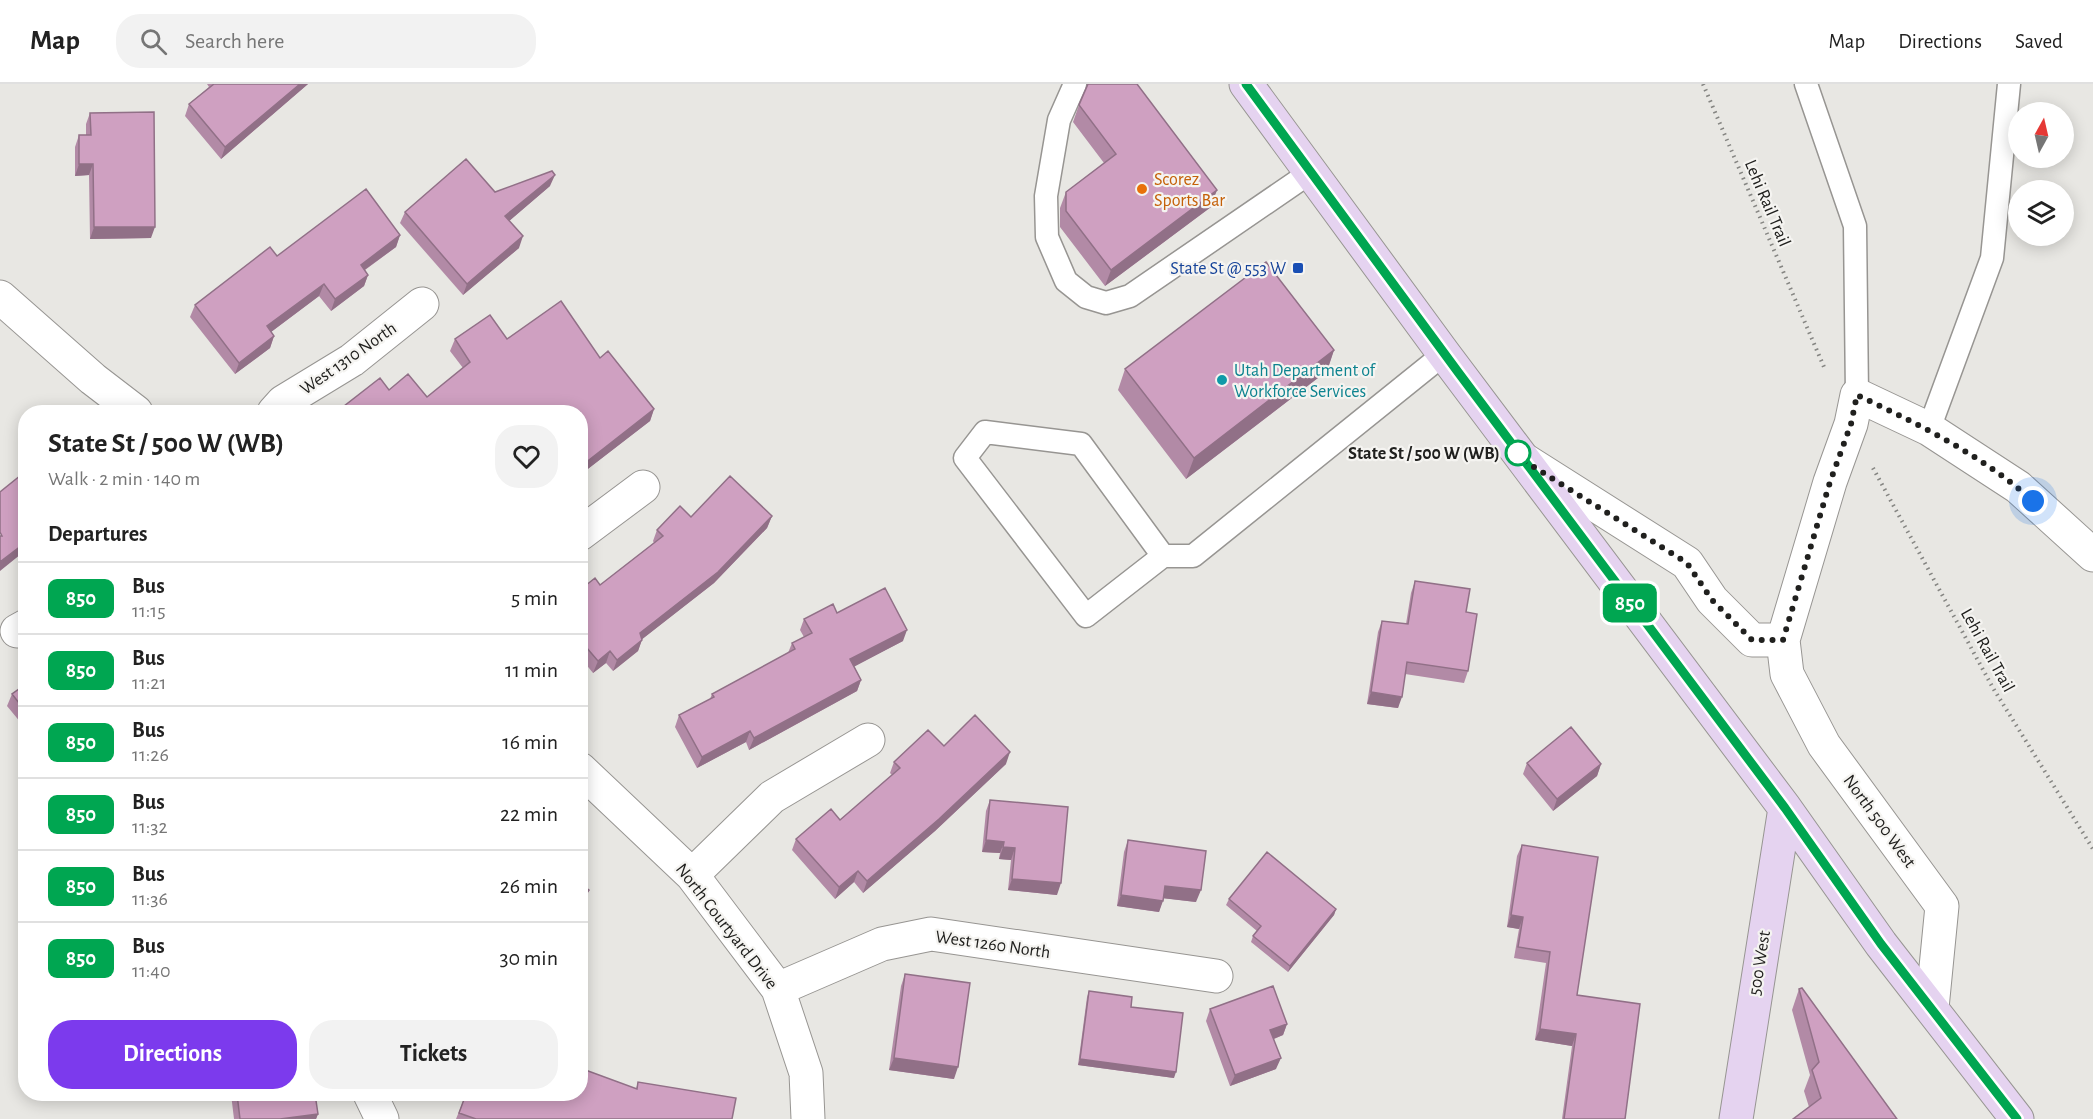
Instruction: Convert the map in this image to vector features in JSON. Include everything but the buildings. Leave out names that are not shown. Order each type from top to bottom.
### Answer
[{"type":"main road","points":[[1246,84],[1444,354],[1785,808],[1881,944],[2017,1119]]},
{"type":"main road","name":"500 West","points":[[1736,1119],[1785,808]]},
{"type":"street","points":[[0,297],[93,379],[127,405]]},
{"type":"street","name":"West 1310 North","points":[[281,405],[352,360],[422,304]]},
{"type":"street","points":[[1857,395],[1929,429],[2018,487],[2093,555]]},
{"type":"street","name":"North 500 West","points":[[1857,395],[1851,424],[1830,482],[1783,640],[1787,674],[1824,744],[1942,906],[1932,1008]]},
{"type":"street","points":[[1523,460],[1687,563],[1712,600],[1752,640],[1783,640]]},
{"type":"street","points":[[588,528],[643,487]]},
{"type":"street","points":[[692,875],[772,797],[868,740]]},
{"type":"street","name":"North Courtyard Drive","points":[[588,777],[692,875],[778,989],[806,1073],[808,1119]]},
{"type":"street","name":"West 1260 North","points":[[778,989],[882,944],[931,934],[1216,976]]},
{"type":"street","points":[[373,1101],[382,1119]]},
{"type":"lane","points":[[1075,84],[1059,120],[1046,195],[1047,237],[1066,281],[1086,297],[1106,303],[1130,296],[1311,172]]},
{"type":"lane","points":[[1806,84],[1855,226],[1857,395]]},
{"type":"lane","points":[[1929,429],[1992,258],[2009,84]]},
{"type":"lane","points":[[1163,556],[1082,444],[985,432],[965,458],[1086,616],[1163,556],[1193,556],[1444,354]]},
{"type":"path","name":"Lehi Rail Trail","points":[[1702,84],[1808,333]]},
{"type":"path","name":"Lehi Rail Trail","points":[[1869,459],[1993,688],[2093,849]]},
{"type":"bus line","name":"850","points":[[1246,84],[1458,372],[1785,808],[1881,944],[2017,1119]]},
{"type":"place","name":"Scorez Sports Bar","points":[[1142,189]]},
{"type":"place","name":"State St @ 553 W","points":[[1298,268]]},
{"type":"place","name":"Utah Department of Workforce Services","points":[[1222,380]]},
{"type":"place","name":"State St / 500 W (WB)","points":[[1518,453]]},
{"type":"route","points":[[1518,453],[1523,460],[1687,563],[1712,600],[1752,640],[1783,640],[1830,482],[1851,424],[1857,395],[1929,429],[2018,487],[2033,501]]}]
